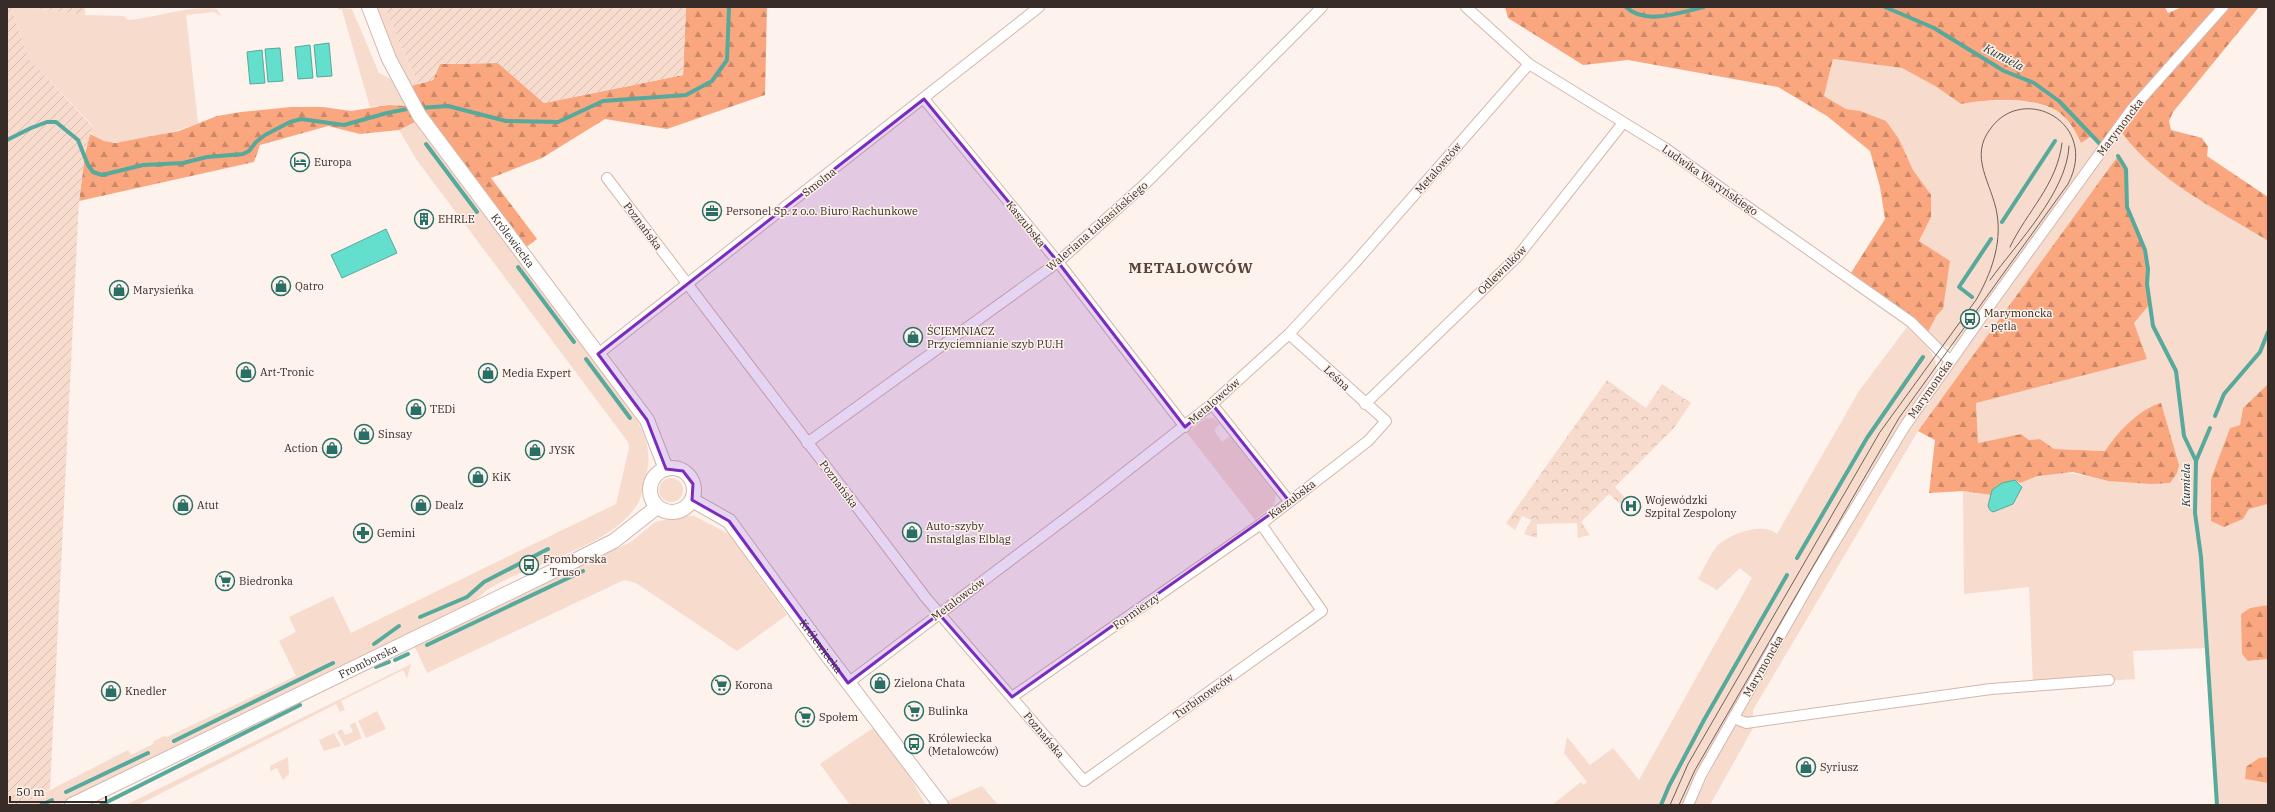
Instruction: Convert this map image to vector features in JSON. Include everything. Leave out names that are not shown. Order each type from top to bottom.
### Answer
[{"type":"main road","name":"Królewiecka","points":[[369,7],[389,59],[419,115],[647,420],[666,469]]},
{"type":"main road","points":[[674,468],[683,471],[689,476],[693,484],[692,500],[682,510],[676,512],[663,510],[657,507],[651,497],[650,485],[656,475],[666,469],[674,468]]},
{"type":"main road","name":"Królewiecka","points":[[692,500],[729,521],[848,683],[941,805]]},
{"type":"main road","name":"Fromborska","points":[[72,805],[608,544],[657,507]]},
{"type":"street","name":"Smolna","points":[[598,354],[688,285],[1039,7]]},
{"type":"street","name":"Waleriana Łukasińskiego","points":[[807,443],[1058,262],[1144,184],[1322,7]]},
{"type":"street","name":"Ludwika Waryńskiego","points":[[1466,7],[1529,64],[1665,148],[1910,322],[1950,361]]},
{"type":"street","name":"Marymoncka","points":[[1688,805],[1701,775],[1865,490],[1898,437],[1950,361],[2132,110],[2223,7]]},
{"type":"street","name":"Metalowców","points":[[848,683],[1185,427],[1212,404],[1289,334],[1352,265],[1529,64]]},
{"type":"street","name":"Kaszubska","points":[[924,99],[1058,262],[1185,427]]},
{"type":"street","name":"Odlewników","points":[[1365,404],[1518,256],[1623,123]]},
{"type":"street","name":"Poznańska","points":[[607,178],[807,443],[939,614],[1084,781]]},
{"type":"street","name":"Leśna","points":[[1289,334],[1386,422]]},
{"type":"street","points":[[1212,404],[1289,501]]},
{"type":"street","name":"Kaszubska","points":[[1322,611],[1261,524],[1368,441],[1386,422]]},
{"type":"street","name":"Formierzy","points":[[1012,697],[1261,524]]},
{"type":"street","name":"Turbinowców","points":[[1084,781],[1322,611]]},
{"type":"street","points":[[1734,718],[1746,723],[1824,714],[1991,689],[2110,680]]},
{"type":"highlighted area","points":[[924,99],[1058,262],[1185,427],[1212,404],[1289,501],[1012,697],[939,614],[848,683],[729,521],[692,500],[693,484],[683,471],[666,469],[647,420],[598,354]]},
{"type":"green space","points":[[7,7],[11,7],[28,58],[92,126],[85,154],[79,201],[50,789],[21,805],[7,805]]},
{"type":"green space","points":[[11,7],[26,7],[85,15],[124,16],[128,20],[183,10],[206,8],[217,9],[221,16],[214,12],[186,15],[198,123],[165,134],[124,142],[104,141],[90,133],[92,125],[28,58]]},
{"type":"green space","points":[[26,7],[85,7],[85,15]]},
{"type":"green space","points":[[334,7],[352,9],[379,73],[391,79],[406,106],[389,105],[370,107],[342,10]]},
{"type":"green space","points":[[376,7],[385,7],[419,84],[411,86],[389,44]]},
{"type":"green space","points":[[385,7],[686,7],[683,75],[544,103],[498,63],[440,64],[433,80],[419,84]]},
{"type":"green space","points":[[686,7],[767,7],[765,95],[667,129],[605,119],[542,158],[491,178],[537,239],[525,248],[428,117],[411,86],[433,80],[440,64],[498,63],[544,103],[683,75]]},
{"type":"green space","points":[[1505,7],[2165,7],[2168,13],[2182,7],[2259,7],[2173,112],[2169,121],[2171,130],[2202,138],[2208,147],[2207,156],[2268,197],[2268,241],[2206,204],[2165,176],[2129,143],[2115,123],[2100,144],[2093,135],[2081,143],[2070,123],[2060,113],[2039,104],[2026,101],[1998,100],[1961,104],[1935,86],[1902,68],[1833,59],[1824,96],[1846,109],[1860,111],[1886,121],[1899,139],[1913,170],[1931,195],[1931,217],[1919,241],[1950,261],[1943,309],[1937,315],[1928,332],[1914,318],[1851,273],[1885,219],[1880,187],[1870,151],[1827,116],[1778,87],[1628,60],[1583,65],[1508,18]]},
{"type":"green space","points":[[1833,59],[1902,68],[1935,86],[1961,104],[1998,100],[2039,104],[2060,113],[2067,119],[2081,143],[2093,135],[2100,144],[1957,343],[1952,346],[1941,345],[1928,332],[1937,315],[1943,309],[1919,241],[1931,217],[1930,195],[1913,170],[1899,139],[1860,111],[1846,109],[1824,96]]},
{"type":"green space","points":[[389,105],[406,106],[415,122],[399,130],[360,134],[328,126],[260,145],[254,162],[79,201],[85,154],[90,134],[104,141],[115,143],[179,131],[217,116],[241,112],[291,107],[323,107],[351,111]]},
{"type":"green space","points":[[415,122],[631,409],[641,428],[648,453],[647,472],[641,496],[635,508],[622,522],[606,534],[587,544],[507,579],[490,588],[472,603],[58,805],[21,805],[128,750],[131,755],[153,744],[154,741],[164,736],[167,737],[296,676],[279,641],[296,632],[289,617],[333,596],[351,633],[616,504],[629,448],[628,442],[416,159],[399,130]]},
{"type":"green space","points":[[2121,133],[2153,166],[2171,180],[2209,206],[2268,241],[2268,384],[2243,408],[2240,425],[2230,428],[2211,479],[2243,519],[2249,509],[2268,504],[2268,605],[2250,608],[2241,614],[2248,661],[2268,659],[2268,757],[2259,758],[2246,767],[2245,779],[2268,783],[2268,805],[2217,805],[2206,648],[2133,651],[2135,679],[2033,686],[2029,587],[1964,594],[1963,491],[1991,495],[1989,501],[2022,487],[2020,483],[2032,478],[2054,473],[2084,475],[2108,481],[2151,405],[2113,440],[2105,451],[2054,449],[2040,439],[2029,440],[2021,434],[1978,443],[1976,403],[2134,323],[2149,305],[2145,250],[2127,207],[2128,177],[2118,156],[1918,431],[1753,710],[1753,728],[1710,805],[1693,805],[1716,760],[1806,601],[1909,427]]},
{"type":"green space","points":[[2118,156],[2126,169],[2127,207],[2145,250],[2149,305],[2134,323],[2147,359],[1976,403],[1978,443],[2021,434],[2029,440],[2040,439],[2054,449],[2105,451],[2116,436],[2137,416],[2145,410],[2161,403],[2179,465],[2177,473],[2170,483],[2151,484],[2108,481],[2073,472],[2038,476],[2020,483],[2015,480],[2007,482],[1997,486],[1992,491],[1991,495],[1963,491],[1929,493],[1935,440],[1918,431]]},
{"type":"green space","points":[[1907,327],[1931,352],[1936,364],[1936,370],[1862,484],[1751,675],[1698,770],[1682,805],[1552,805],[1581,782],[1584,785],[1587,782],[1564,753],[1567,737],[1590,765],[1613,748],[1639,780],[1752,578],[1740,568],[1717,590],[1698,579],[1716,547],[1732,536],[1748,530],[1764,529],[1777,534],[1859,391]]},
{"type":"green space","points":[[1607,380],[1646,408],[1662,384],[1691,403],[1674,428],[1615,487],[1627,500],[1622,506],[1609,494],[1581,522],[1590,535],[1578,538],[1577,523],[1537,524],[1537,538],[1524,534],[1531,520],[1522,516],[1515,530],[1506,523]]},
{"type":"green space","points":[[2268,384],[2268,504],[2249,509],[2243,519],[2224,527],[2211,521],[2211,479],[2230,428],[2240,425],[2243,408]]},
{"type":"green space","points":[[1206,418],[1214,418],[1220,424],[1214,430],[1222,442],[1230,436],[1276,495],[1274,505],[1255,520],[1187,433]]},
{"type":"green space","points":[[671,478],[680,481],[683,490],[680,499],[671,502],[662,499],[659,490],[662,481]]},
{"type":"green space","points":[[683,516],[694,516],[729,534],[787,615],[737,651],[636,583],[624,580],[427,673],[414,645],[631,542],[655,522]]},
{"type":"green space","points":[[2268,605],[2268,659],[2248,661],[2242,654],[2241,614],[2250,608]]},
{"type":"green space","points":[[411,664],[407,678],[403,670],[341,701],[345,710],[340,712],[336,704],[138,805],[126,805]]},
{"type":"green space","points":[[377,711],[386,729],[366,738],[358,721]]},
{"type":"green space","points":[[355,722],[362,738],[345,746],[337,732],[342,729],[345,735],[353,732],[350,725]]},
{"type":"green space","points":[[873,728],[907,772],[926,805],[850,805],[820,764]]},
{"type":"green space","points":[[334,733],[341,746],[324,751],[319,740]]},
{"type":"green space","points":[[288,757],[289,774],[283,780],[277,768],[270,771],[270,766]]},
{"type":"green space","points":[[2268,757],[2268,783],[2245,779],[2246,767],[2259,758]]},
{"type":"green space","points":[[982,786],[998,805],[950,805],[947,801]]},
{"type":"water","points":[[329,43],[332,76],[317,77],[314,45]]},
{"type":"water","points":[[310,45],[313,78],[298,79],[295,47]]},
{"type":"water","points":[[280,48],[283,81],[268,82],[265,49]]},
{"type":"water","points":[[262,50],[265,83],[250,84],[247,52]]},
{"type":"water","points":[[386,229],[397,253],[342,278],[331,255]]},
{"type":"water","points":[[2015,480],[2022,487],[2013,504],[1993,512],[1990,510],[1988,506],[1992,490],[2002,483]]},
{"type":"waterway","points":[[419,108],[448,106],[506,121],[558,122],[603,101],[686,95],[712,81],[727,60],[729,7]]},
{"type":"waterway","name":"Kumiela","points":[[1626,7],[1634,13],[1653,17],[1704,7]]},
{"type":"waterway","name":"Kumiela","points":[[1885,7],[1934,28],[2004,71],[2034,83],[2059,101],[2100,144]]},
{"type":"waterway","points":[[7,140],[47,122],[56,122],[78,140],[88,165],[93,172],[102,175],[143,165],[183,163],[207,157],[243,154],[249,151],[256,142],[265,135],[290,122],[301,119],[344,125],[387,113],[412,108]]},
{"type":"waterway","points":[[2002,222],[2055,141]]},
{"type":"waterway","points":[[426,144],[477,212]]},
{"type":"waterway","name":"Kumiela","points":[[2118,156],[2126,169],[2127,207],[2145,250],[2148,269],[2147,284],[2153,326],[2176,371],[2184,436],[2196,461],[2195,513],[2201,557],[2217,805]]},
{"type":"waterway","points":[[1972,297],[1959,287],[1991,239]]},
{"type":"waterway","points":[[518,267],[574,342]]},
{"type":"waterway","points":[[2215,416],[2224,394],[2260,352],[2268,332]]},
{"type":"waterway","points":[[1797,558],[1867,438],[1923,357]]},
{"type":"waterway","points":[[586,359],[630,418]]},
{"type":"waterway","points":[[2196,461],[2210,428]]},
{"type":"waterway","points":[[420,617],[467,597],[484,582],[548,549]]},
{"type":"waterway","points":[[427,645],[583,571]]},
{"type":"waterway","points":[[1661,805],[1669,786],[1704,720],[1787,575]]},
{"type":"waterway","points":[[374,644],[399,626]]},
{"type":"waterway","points":[[395,660],[408,654]]},
{"type":"waterway","points":[[376,667],[389,662]]},
{"type":"waterway","points":[[174,741],[333,663]]},
{"type":"waterway","points":[[101,805],[300,705]]},
{"type":"waterway","points":[[66,792],[148,753]]},
{"type":"waterway","points":[[41,805],[52,800]]},
{"type":"tram line","points":[[1670,805],[1688,764],[1880,432],[1976,300],[1986,280],[1997,248],[1998,225],[1997,214],[1981,160],[1984,139],[1991,128],[2005,115],[2021,109],[2038,110],[2054,116],[2066,128],[2074,143],[2075,162],[2068,184],[1899,418],[1695,770],[1679,805]]},
{"type":"tram line","points":[[2010,247],[2048,185],[2059,158],[2062,143]]},
{"type":"tram line","points":[[1990,280],[2039,216],[2050,199],[2060,181],[2066,163],[2069,146]]},
{"type":"place","name":"Europa","points":[[300,162]]},
{"type":"place","name":"Personel Sp. z o.o. Biuro Rachunkowe","points":[[712,211]]},
{"type":"place","name":"EHRLE","points":[[424,219]]},
{"type":"place","name":"Qatro","points":[[281,286]]},
{"type":"place","name":"Marysieńka","points":[[119,290]]},
{"type":"place","name":"Marymoncka - pętla","points":[[1970,319]]},
{"type":"place","name":"ŚCIEMNIACZ Przyciemnianie szyb P.U.H","points":[[913,337]]},
{"type":"place","name":"Art-Tronic","points":[[246,372]]},
{"type":"place","name":"Media Expert","points":[[488,373]]},
{"type":"place","name":"TEDi","points":[[416,409]]},
{"type":"place","name":"Sinsay","points":[[364,434]]},
{"type":"place","name":"Action","points":[[332,448]]},
{"type":"place","name":"JYSK","points":[[535,450]]},
{"type":"place","name":"KiK","points":[[478,477]]},
{"type":"place","name":"Atut","points":[[183,505]]},
{"type":"place","name":"Dealz","points":[[421,505]]},
{"type":"place","name":"Wojewódzki Szpital Zespolony","points":[[1631,506]]},
{"type":"place","name":"Auto-szyby Instalglas Elbląg","points":[[912,532]]},
{"type":"place","name":"Gemini","points":[[363,533]]},
{"type":"place","name":"Fromborska - Truso","points":[[529,565]]},
{"type":"place","name":"Biedronka","points":[[225,581]]},
{"type":"place","name":"Zielona Chata","points":[[880,683]]},
{"type":"place","name":"Korona","points":[[721,685]]},
{"type":"place","name":"Knedler","points":[[111,691]]},
{"type":"place","name":"Bulinka","points":[[914,711]]},
{"type":"place","name":"Społem","points":[[805,717]]},
{"type":"place","name":"Królewiecka (Metalowców)","points":[[914,744]]},
{"type":"place","name":"Syriusz","points":[[1806,767]]},
{"type":"district","name":"METALOWCÓW","points":[[1191,267]]}]
